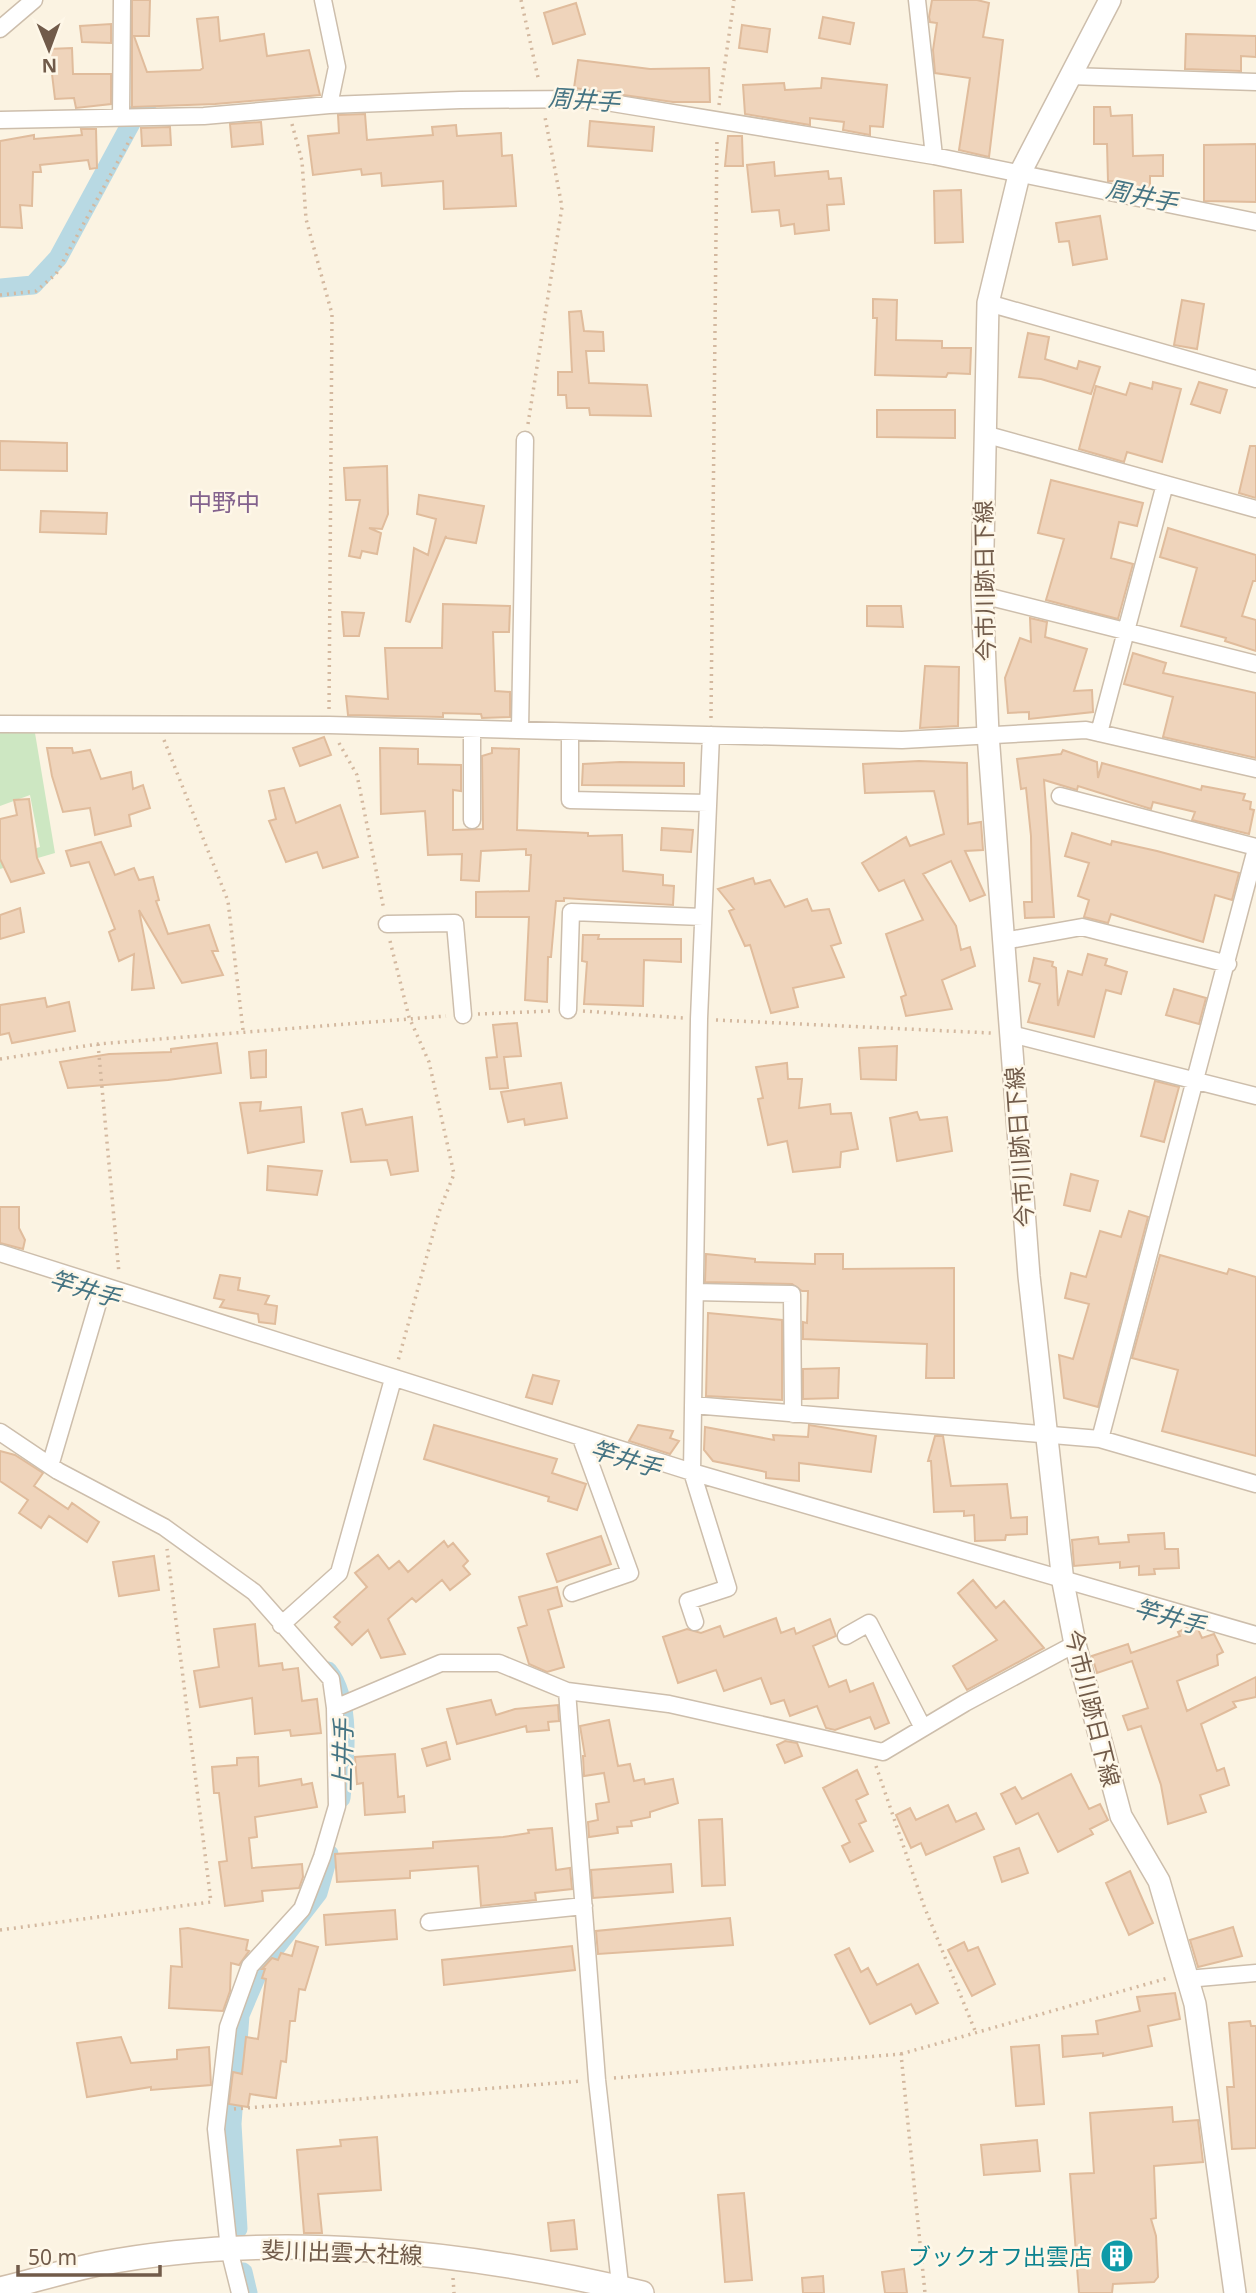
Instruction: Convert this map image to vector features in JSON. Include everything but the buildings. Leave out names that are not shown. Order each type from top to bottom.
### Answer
[{"type":"main road","name":"斐川出雲大社線","points":[[0,2289],[99,2264],[229,2249],[287,2248],[451,2256],[628,2291]]},
{"type":"street","points":[[0,29],[34,0]]},
{"type":"street","points":[[121,118],[122,0]]},
{"type":"street","points":[[323,0],[337,67],[329,106]]},
{"type":"street","points":[[917,0],[934,156]]},
{"type":"street","name":"今市川跡日下線","points":[[1110,0],[1019,175],[988,303],[982,595],[988,734],[1029,1276],[1063,1582],[1075,1644],[1121,1816],[1159,1881],[1195,2004],[1235,2293]]},
{"type":"street","points":[[1069,76],[1256,82]]},
{"type":"street","points":[[0,120],[204,117],[329,106],[588,99],[934,156],[1256,222]]},
{"type":"street","points":[[988,303],[1256,379]]},
{"type":"street","points":[[984,434],[1256,509]]},
{"type":"street","points":[[520,730],[525,440]]},
{"type":"street","points":[[1099,733],[1165,484]]},
{"type":"street","points":[[982,595],[1256,664]]},
{"type":"street","points":[[0,724],[329,725],[902,740],[1086,730],[1256,769]]},
{"type":"street","points":[[472,729],[472,820]]},
{"type":"street","points":[[570,732],[569,800],[708,803]]},
{"type":"street","points":[[695,1622],[688,1601],[728,1588],[692,1472],[699,1019],[710,735]]},
{"type":"street","points":[[1060,796],[1256,848],[1228,964],[1194,1081],[1100,1438]]},
{"type":"street","points":[[568,1010],[571,912],[703,917]]},
{"type":"street","points":[[387,924],[455,923],[463,1015]]},
{"type":"street","points":[[1004,941],[1083,927],[1228,964]]},
{"type":"street","points":[[1011,1034],[1256,1097]]},
{"type":"street","points":[[0,1253],[393,1380],[692,1472],[1063,1582],[1256,1635]]},
{"type":"street","points":[[50,1466],[103,1286]]},
{"type":"street","points":[[695,1292],[792,1294],[793,1414]]},
{"type":"street","points":[[281,1625],[339,1573],[393,1380]]},
{"type":"street","points":[[693,1405],[1100,1438],[1256,1484]]},
{"type":"street","points":[[0,1432],[50,1466],[164,1527],[254,1592],[331,1679],[335,1708],[337,1806],[322,1857],[302,1909],[250,1966],[228,2028],[216,2129],[229,2249],[240,2293]]},
{"type":"street","points":[[572,1593],[630,1573],[581,1438]]},
{"type":"street","points":[[846,1636],[869,1623],[923,1728]]},
{"type":"street","points":[[335,1708],[441,1663],[499,1663],[567,1691],[669,1704],[883,1752],[1075,1644]]},
{"type":"street","points":[[567,1691],[597,2080],[628,2291]]},
{"type":"street","points":[[429,1922],[584,1906]]},
{"type":"street","points":[[1186,1976],[1256,1973]]},
{"type":"path","points":[[521,0],[562,207],[525,440]]},
{"type":"path","points":[[710,735],[717,119],[734,0]]},
{"type":"path","points":[[288,109],[302,161],[306,219],[332,314],[329,725],[358,775],[387,924],[409,1017],[429,1062],[454,1174],[439,1212],[393,1380]]},
{"type":"path","points":[[0,295],[36,291],[55,274],[143,118]]},
{"type":"path","points":[[158,725],[228,901],[243,1030]]},
{"type":"path","points":[[0,1059],[98,1044],[409,1017]]},
{"type":"path","points":[[699,1019],[1011,1034]]},
{"type":"path","points":[[98,1044],[121,1293]]},
{"type":"path","points":[[0,1930],[211,1902],[164,1527]]},
{"type":"path","points":[[872,1749],[924,1906],[976,2033]]},
{"type":"path","points":[[218,2110],[901,2054],[1186,1976]]},
{"type":"path","points":[[901,2054],[925,2293]]},
{"type":"green space","points":[[0,732],[35,733],[55,853],[0,869],[0,859],[40,847],[30,795],[0,806]]},
{"type":"waterway","name":"周井手","points":[[0,288],[33,285],[58,258],[136,114],[149,114]]},
{"type":"waterway","name":"上井手","points":[[328,1671],[336,1683],[344,1714],[345,1749],[341,1798]]},
{"type":"waterway","name":"上井手","points":[[238,2229],[232,2124],[240,2015],[260,1968],[318,1893],[329,1854]]},
{"type":"waterway","name":"上井手","points":[[243,2272],[248,2293]]},
{"type":"place","name":"ブックオフ出雲店","points":[[1117,2256]]},
{"type":"district","name":"中野中","points":[[224,501]]},
{"type":"water label","name":"竿井手","points":[[85,1288]]},
{"type":"water label","name":"竿井手","points":[[626,1458]]},
{"type":"water label","name":"竿井手","points":[[1170,1616]]}]
